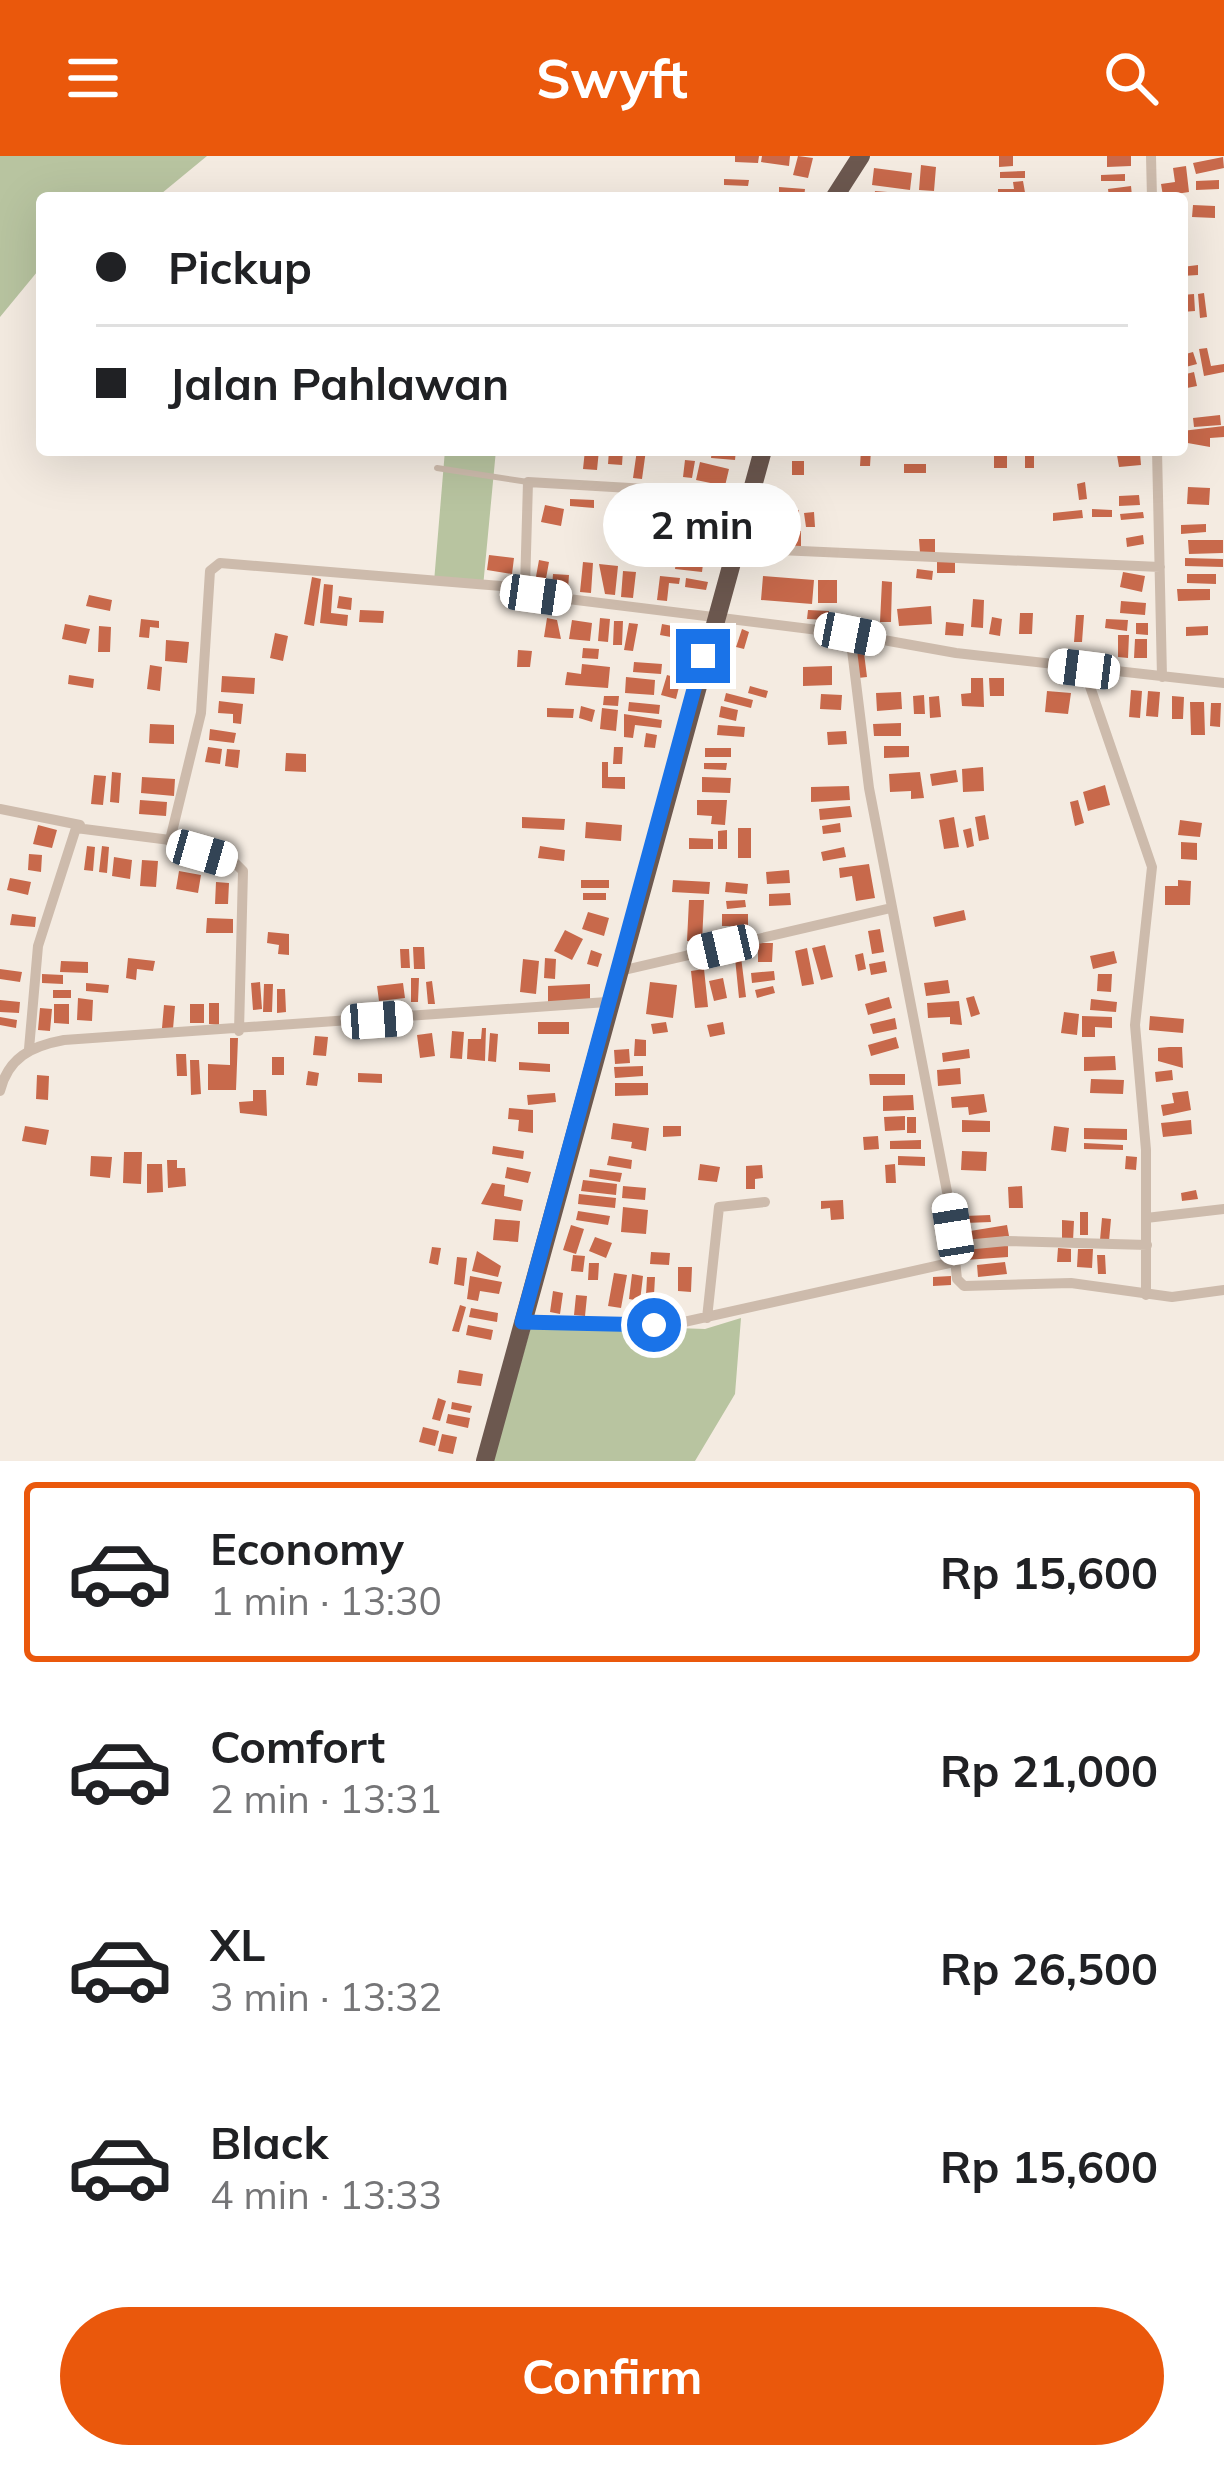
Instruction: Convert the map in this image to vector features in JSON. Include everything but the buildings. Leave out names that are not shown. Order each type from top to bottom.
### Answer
[{"type":"highway","points":[[838,192],[861,156]]},
{"type":"highway","points":[[485,1461],[607,1002],[761,456]]},
{"type":"street","points":[[1151,156],[1152,192]]},
{"type":"street","points":[[1157,456],[1162,677]]},
{"type":"street","points":[[525,588],[528,482],[749,495]]},
{"type":"street","points":[[735,548],[1160,567]]},
{"type":"street","points":[[170,840],[201,713],[214,567],[220,562],[525,588],[536,595],[1084,669],[1224,683]]},
{"type":"street","points":[[850,634],[869,788],[954,1262],[964,1286],[1071,1283],[1146,1295],[1224,1290]]},
{"type":"street","points":[[1084,669],[1152,867],[1135,1025],[1146,1295]]},
{"type":"street","points":[[0,808],[170,840],[235,862],[243,871],[239,1031]]},
{"type":"street","points":[[29,1049],[38,946],[54,908],[72,836],[83,826]]},
{"type":"street","points":[[617,971],[891,908]]},
{"type":"street","points":[[0,1091],[11,1064],[29,1049],[64,1040],[607,1002]]},
{"type":"street","points":[[707,1318],[719,1207],[765,1202]]},
{"type":"street","points":[[1146,1218],[1224,1210]]},
{"type":"street","points":[[954,1246],[1007,1241],[1147,1245]]},
{"type":"street","points":[[522,1322],[654,1325],[707,1318],[954,1262]]},
{"type":"lane","points":[[437,468],[528,482]]},
{"type":"green space","points":[[0,156],[207,156],[163,192],[36,192],[36,273],[0,317]]},
{"type":"green space","points":[[444,456],[495,456],[483,587],[434,582]]},
{"type":"green space","points":[[741,1318],[735,1394],[695,1461],[493,1461],[532,1323],[705,1329]]},
{"type":"route","points":[[654,1325],[522,1322],[703,656]]}]
